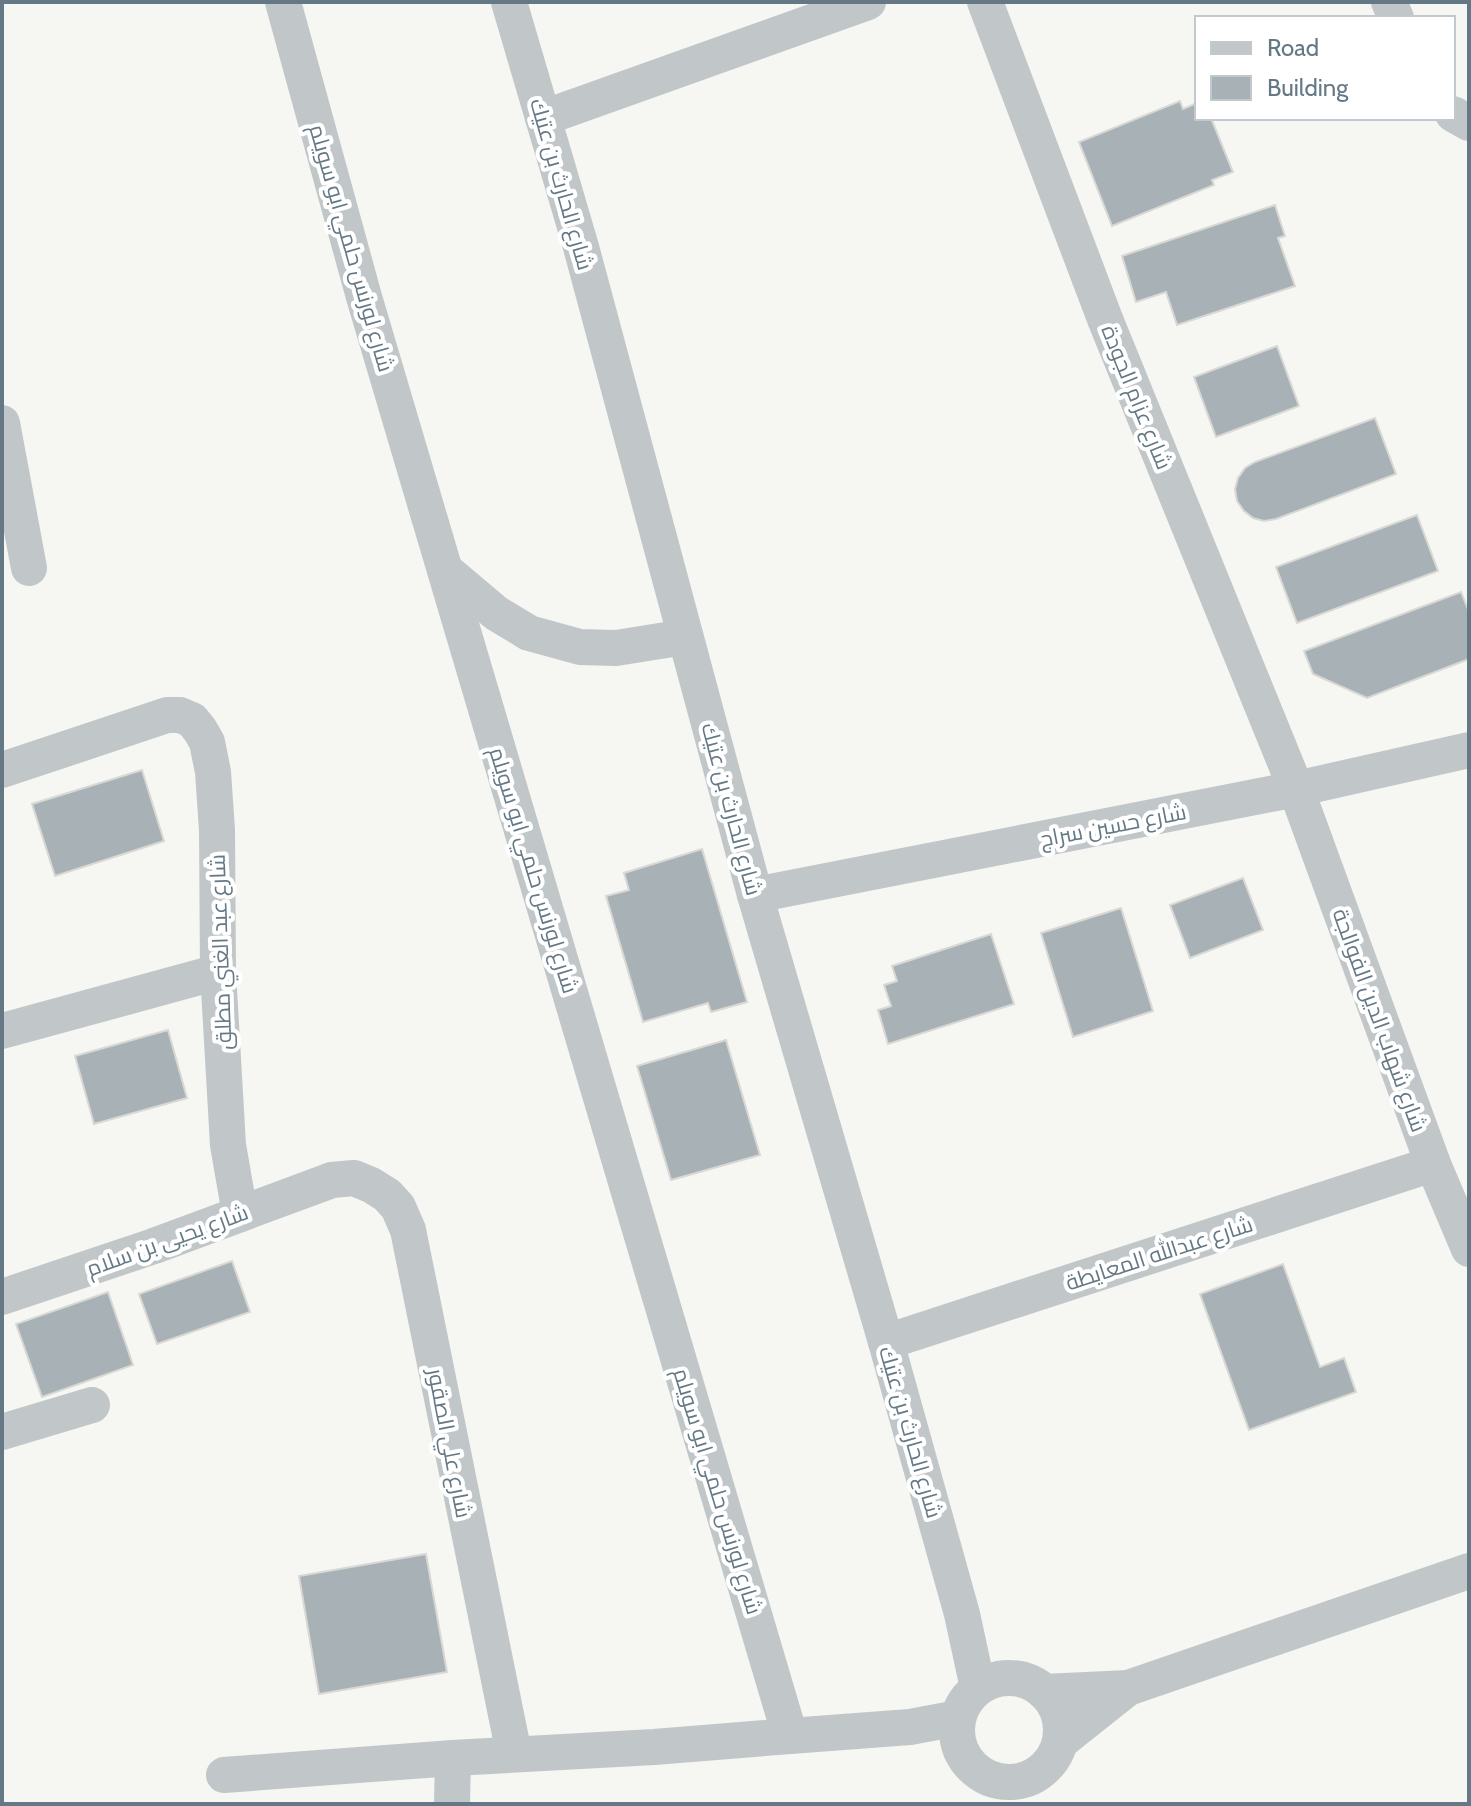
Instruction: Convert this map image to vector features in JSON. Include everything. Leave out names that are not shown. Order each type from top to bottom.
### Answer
[{"type":"street","name":"شارع لورنس حلمي ابو سويلم","points":[[283,2],[364,297],[790,1736]]},
{"type":"street","name":"شارع الحارث بن عتيك","points":[[509,2],[585,262],[755,895],[962,1614],[994,1683]]},
{"type":"street","points":[[543,118],[868,2]]},
{"type":"street","name":"شارع عزام الجودة","points":[[985,2],[1105,319],[1296,789]]},
{"type":"street","points":[[2,423],[29,568]]},
{"type":"street","points":[[445,570],[496,613],[529,633],[580,647],[616,648],[685,637]]},
{"type":"street","name":"شارع عبد الغني مطلق","points":[[2,770],[167,715],[180,715],[192,720],[207,742],[213,772],[217,830],[218,972],[228,1145],[240,1214]]},
{"type":"street","name":"شارع حسين سراج","points":[[755,895],[1296,789],[1469,750]]},
{"type":"street","name":"شارع شهاب الدين الفوالجة","points":[[1296,789],[1433,1164],[1469,1249]]},
{"type":"street","points":[[2,1031],[218,972]]},
{"type":"street","name":"شارع عبدالله المعايطة","points":[[886,1342],[1433,1164]]},
{"type":"street","name":"شارع علي الصقور","points":[[332,1180],[354,1178],[387,1195],[398,1207],[408,1230],[514,1754]]},
{"type":"street","name":"شارع يحيى بن سلام","points":[[2,1297],[154,1246],[332,1180]]},
{"type":"street","points":[[2,1432],[92,1405]]},
{"type":"street","points":[[1044,1692],[1128,1688],[1469,1571]]},
{"type":"street","points":[[1029,1682],[1044,1692],[1056,1706],[1061,1723],[1060,1742],[1053,1759],[1041,1772],[1036,1790],[1024,1780],[1006,1783],[996,1791],[973,1769],[957,1737],[958,1718],[965,1701],[994,1683],[1029,1682]]},
{"type":"street","points":[[1060,1742],[1128,1688]]},
{"type":"street","points":[[224,1775],[654,1747],[910,1727],[958,1718]]},
{"type":"street","points":[[910,1727],[963,1754]]},
{"type":"street","points":[[452,1804],[453,1758]]},
{"type":"building","points":[[1180,101],[1183,109],[1195,104],[1195,120],[1212,120],[1233,172],[1212,180],[1214,185],[1112,226],[1079,142]]},
{"type":"building","points":[[1275,205],[1285,236],[1278,238],[1295,286],[1177,325],[1166,292],[1136,302],[1122,256]]},
{"type":"building","points":[[1277,346],[1299,406],[1216,437],[1194,377]]},
{"type":"building","points":[[1375,418],[1396,474],[1276,519],[1264,521],[1253,518],[1237,501],[1235,489],[1245,468]]},
{"type":"building","points":[[1417,515],[1438,571],[1297,623],[1276,567]]},
{"type":"building","points":[[1461,592],[1469,612],[1469,659],[1367,698],[1313,674],[1304,651]]},
{"type":"building","points":[[142,770],[164,841],[55,876],[32,804]]},
{"type":"building","points":[[702,849],[747,1002],[711,1012],[708,1003],[643,1022],[606,896],[629,890],[624,873]]},
{"type":"building","points":[[1243,878],[1263,930],[1190,958],[1170,905]]},
{"type":"building","points":[[1121,908],[1153,1011],[1073,1037],[1041,933]]},
{"type":"building","points":[[991,934],[1014,1004],[888,1044],[878,1010],[891,1006],[884,985],[897,981],[892,966]]},
{"type":"building","points":[[168,1030],[187,1098],[94,1124],[75,1056]]},
{"type":"building","points":[[726,1040],[760,1155],[671,1180],[637,1066]]},
{"type":"building","points":[[232,1261],[250,1312],[157,1344],[139,1294]]},
{"type":"building","points":[[1283,1264],[1320,1367],[1344,1358],[1356,1392],[1249,1430],[1200,1294]]},
{"type":"building","points":[[108,1292],[133,1365],[42,1397],[16,1324]]},
{"type":"building","points":[[426,1554],[447,1672],[319,1694],[299,1576]]}]
